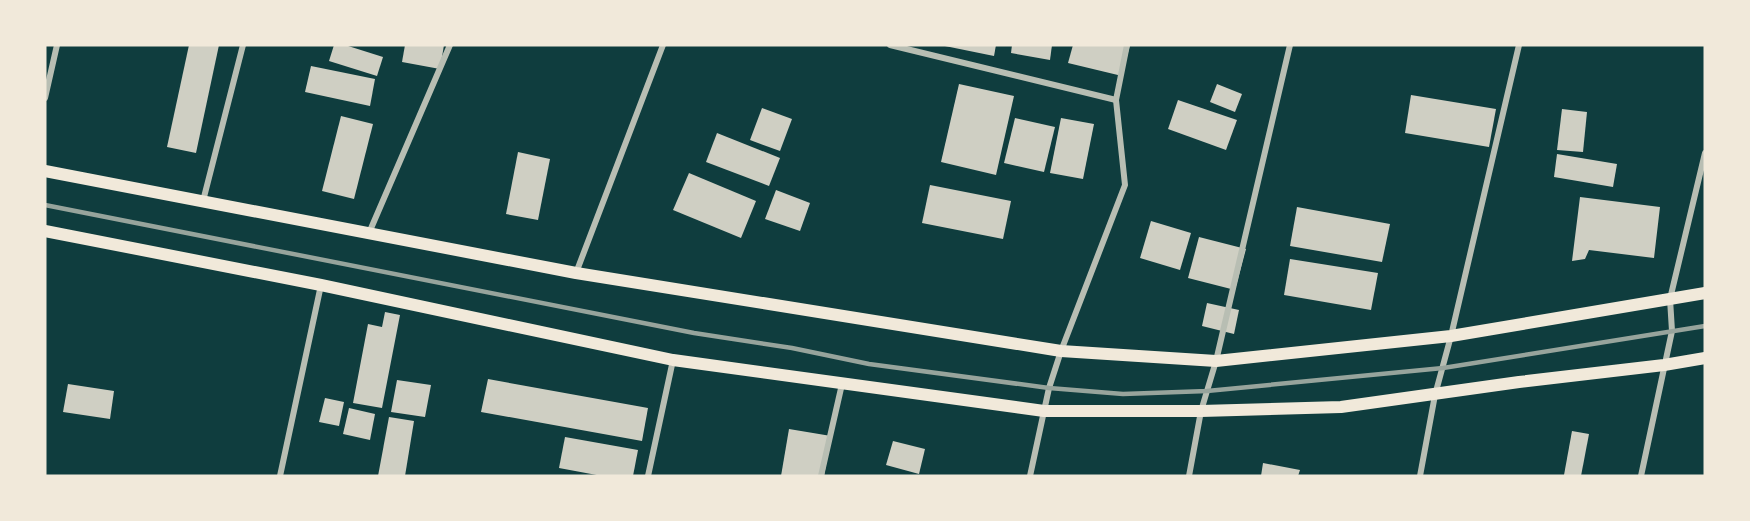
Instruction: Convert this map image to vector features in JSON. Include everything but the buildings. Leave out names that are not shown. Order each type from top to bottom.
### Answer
[{"type":"main road","points":[[45,171],[576,273],[1061,351],[1216,361],[1451,336],[1705,293]]},
{"type":"main road","points":[[45,231],[321,285],[673,360],[1044,411],[1201,411],[1341,407],[1705,358]]},
{"type":"street","points":[[45,98],[57,45]]},
{"type":"street","points":[[203,201],[243,45]]},
{"type":"street","points":[[369,233],[450,45]]},
{"type":"street","points":[[576,273],[663,45]]},
{"type":"street","points":[[890,45],[1116,100]]},
{"type":"street","points":[[1030,476],[1049,388],[1061,351],[1125,185],[1116,100],[1127,45]]},
{"type":"street","points":[[1189,476],[1201,411],[1216,361],[1290,45]]},
{"type":"street","points":[[1420,476],[1435,395],[1519,45]]},
{"type":"street","points":[[1641,476],[1671,331],[1670,299],[1705,153]]},
{"type":"street","points":[[280,476],[321,285]]},
{"type":"street","points":[[648,476],[673,360]]},
{"type":"street","points":[[821,476],[842,384]]},
{"type":"railway","points":[[45,205],[694,333],[792,348],[869,364],[1049,388],[1123,394],[1207,391],[1443,368],[1705,326]]}]
